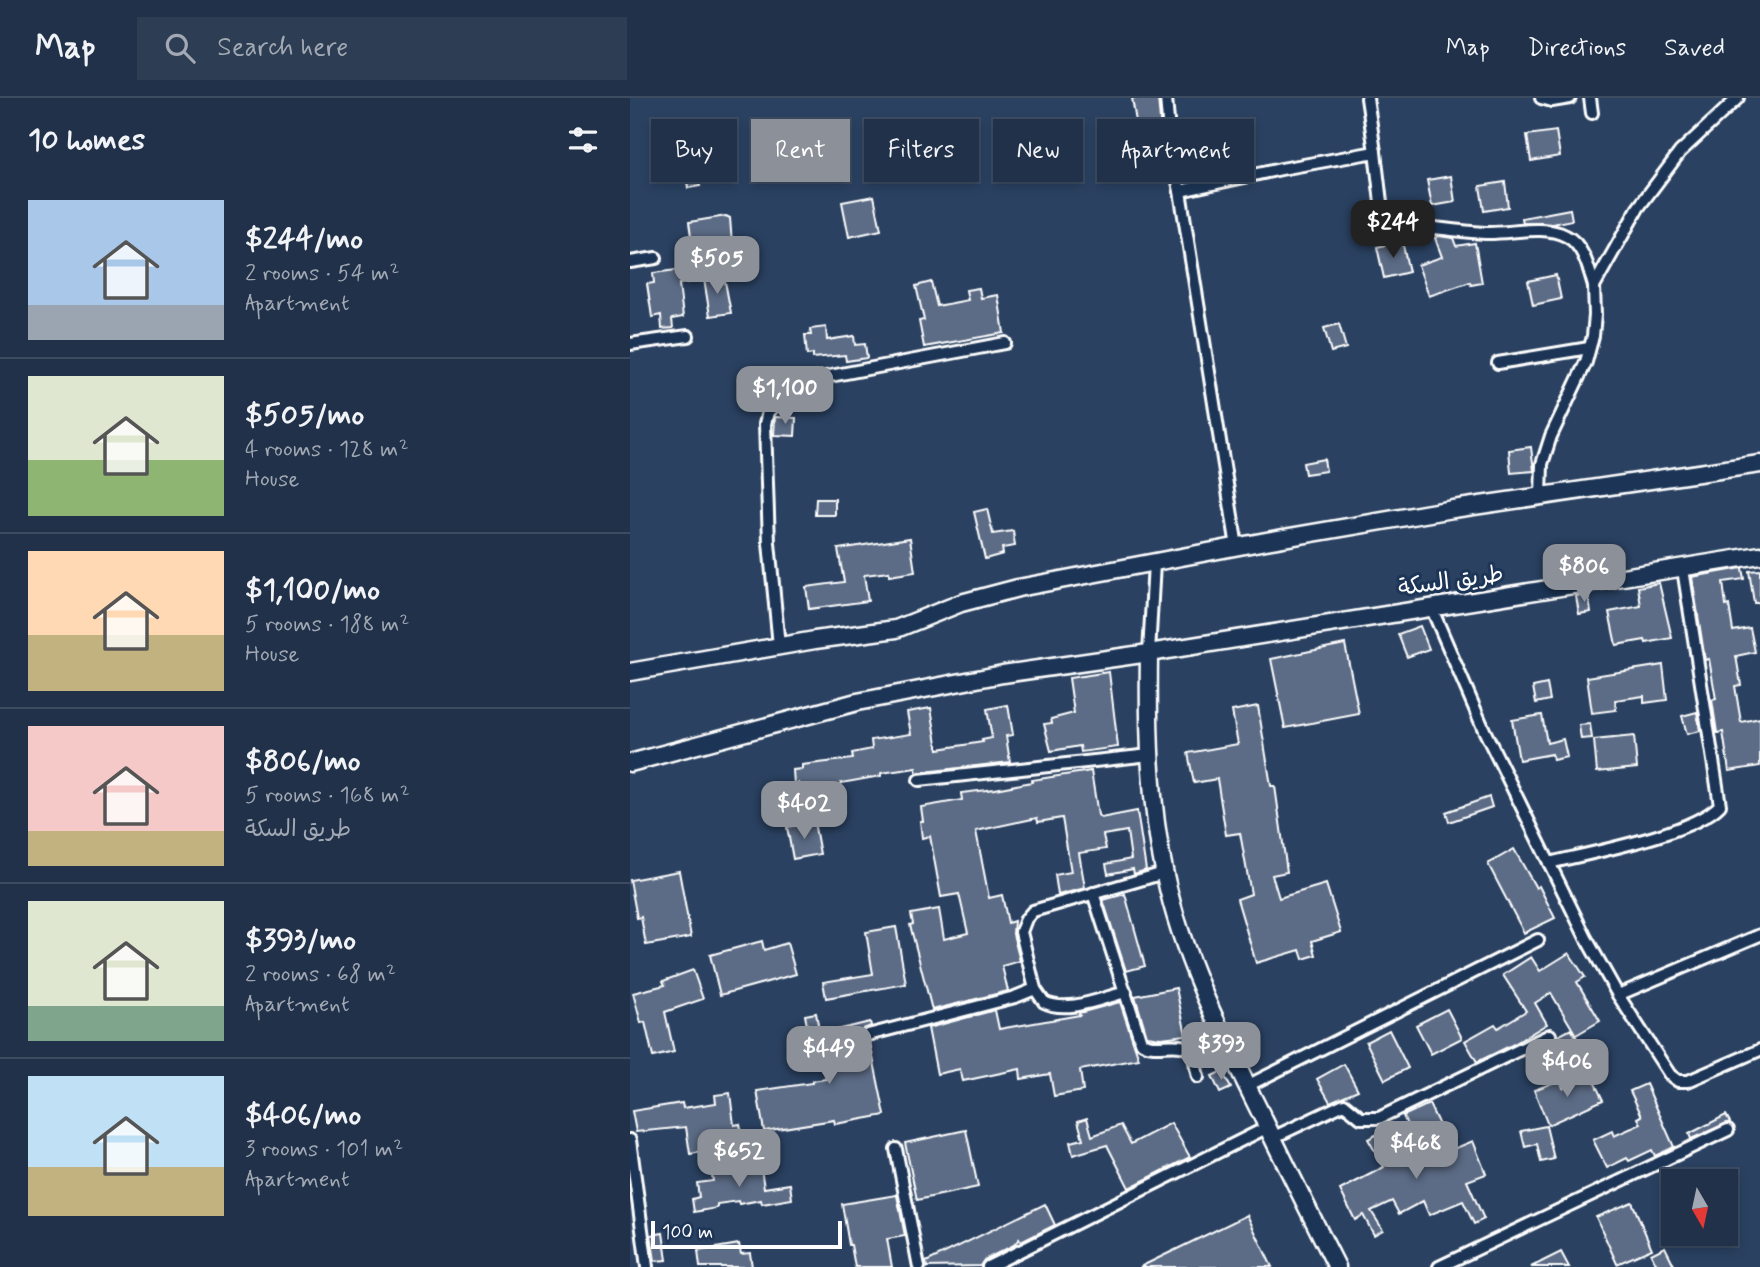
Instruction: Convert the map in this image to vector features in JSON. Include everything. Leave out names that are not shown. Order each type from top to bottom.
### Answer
[{"type":"main road","points":[[630,672],[895,629],[961,603],[1018,588],[1237,547],[1541,495],[1760,464]]},
{"type":"main road","name":"طريق السكة","points":[[630,763],[857,702],[1003,674],[1760,555]]},
{"type":"main road","points":[[1149,653],[1150,755],[1155,816],[1164,873],[1186,949],[1247,1086],[1337,1267]]},
{"type":"street","points":[[1167,98],[1170,145],[1181,191],[1237,547]]},
{"type":"street","points":[[1367,98],[1382,211],[1389,223],[1487,233],[1548,230],[1567,236],[1577,245],[1594,286],[1595,315],[1590,348],[1580,377],[1551,436],[1542,464],[1541,495]]},
{"type":"street","points":[[1541,98],[1552,101],[1570,98]]},
{"type":"street","points":[[1590,98],[1592,113]]},
{"type":"street","points":[[1594,286],[1638,208],[1680,152],[1738,98]]},
{"type":"street","points":[[1181,191],[1375,152]]},
{"type":"street","points":[[630,262],[656,258]]},
{"type":"street","points":[[630,344],[688,336]]},
{"type":"street","points":[[779,646],[766,482],[765,424],[768,412],[791,389],[808,380],[1005,343]]},
{"type":"street","points":[[1498,363],[1590,348]]},
{"type":"street","points":[[1149,653],[1154,563]]},
{"type":"street","points":[[1549,863],[1630,844],[1700,820],[1712,814],[1720,805],[1683,569]]},
{"type":"street","points":[[1431,607],[1484,730],[1586,937],[1618,995],[1670,1075],[1678,1081],[1688,1081],[1760,1050]]},
{"type":"street","points":[[919,780],[1150,755]]},
{"type":"street","points":[[1126,992],[1080,1004],[1062,1006],[1044,1002],[1035,989],[1021,932],[1026,919],[1033,911],[1045,906],[1164,873]]},
{"type":"street","points":[[1093,893],[1141,1042],[1150,1046],[1175,1045],[1188,1049],[1192,1053],[1198,1077]]},
{"type":"street","points":[[1618,995],[1760,935]]},
{"type":"street","points":[[1247,1086],[1538,940]]},
{"type":"street","points":[[868,1035],[1015,997],[1035,989]]},
{"type":"street","points":[[988,1267],[1270,1133],[1344,1104],[1361,1118],[1379,1118],[1550,1035]]},
{"type":"street","points":[[1439,1267],[1728,1130]]},
{"type":"street","points":[[630,1140],[647,1267]]},
{"type":"street","points":[[896,1149],[919,1267]]},
{"type":"building","points":[[1132,98],[1158,98],[1160,119],[1136,119]]},
{"type":"building","points":[[1556,131],[1560,156],[1531,161],[1527,135]]},
{"type":"building","points":[[1451,176],[1455,202],[1432,206],[1427,180]]},
{"type":"building","points":[[687,182],[705,182],[699,183],[700,186],[688,188]]},
{"type":"building","points":[[1505,182],[1508,207],[1484,211],[1480,186]]},
{"type":"building","points":[[874,196],[881,230],[849,237],[842,202]]},
{"type":"building","points":[[1570,209],[1572,220],[1553,224],[1523,223],[1522,218]]},
{"type":"building","points":[[726,216],[730,218],[732,244],[693,251],[689,222]]},
{"type":"building","points":[[1435,238],[1453,238],[1456,246],[1475,243],[1482,283],[1471,285],[1470,282],[1429,296],[1418,265],[1442,257]]},
{"type":"building","points":[[1402,241],[1409,272],[1384,278],[1377,247]]},
{"type":"building","points":[[695,262],[697,281],[679,284],[683,317],[672,319],[673,328],[662,329],[661,315],[652,317],[647,284],[654,283],[653,273],[684,269],[684,263]]},
{"type":"building","points":[[1556,275],[1561,299],[1533,305],[1528,281]]},
{"type":"building","points":[[724,276],[731,313],[710,316],[704,279]]},
{"type":"building","points":[[931,282],[937,306],[968,300],[966,290],[979,288],[981,298],[998,295],[1004,333],[924,347],[919,321],[924,320],[916,286]]},
{"type":"building","points":[[1339,324],[1346,348],[1331,352],[1324,328]]},
{"type":"building","points":[[826,327],[827,340],[854,336],[855,345],[865,344],[867,358],[846,361],[845,355],[813,358],[813,354],[807,355],[805,335],[811,335],[810,329]]},
{"type":"building","points":[[775,417],[796,418],[795,436],[774,435]]},
{"type":"building","points":[[1531,447],[1534,471],[1511,473],[1509,450]]},
{"type":"building","points":[[1324,459],[1326,471],[1305,474],[1303,463]]},
{"type":"building","points":[[816,499],[835,499],[835,515],[815,515]]},
{"type":"building","points":[[987,509],[993,534],[1013,531],[1015,546],[1002,548],[1003,554],[985,559],[974,512]]},
{"type":"building","points":[[910,538],[915,572],[889,576],[889,572],[864,575],[868,601],[809,609],[806,587],[844,582],[838,549]]},
{"type":"building","points":[[1742,568],[1744,579],[1723,582],[1733,631],[1750,628],[1755,652],[1736,656],[1741,685],[1735,686],[1741,722],[1760,718],[1760,766],[1729,771],[1723,732],[1717,733],[1712,700],[1716,699],[1709,659],[1705,660],[1692,577]]},
{"type":"building","points":[[1760,570],[1760,603],[1754,603],[1749,571]]},
{"type":"building","points":[[1659,583],[1672,638],[1616,645],[1609,612],[1641,606],[1638,587]]},
{"type":"building","points":[[1588,594],[1591,612],[1579,614],[1576,596]]},
{"type":"building","points":[[1420,626],[1429,649],[1407,657],[1398,634]]},
{"type":"building","points":[[1345,644],[1359,714],[1285,728],[1271,659]]},
{"type":"building","points":[[1663,665],[1667,700],[1644,703],[1644,696],[1615,700],[1616,710],[1592,713],[1587,677]]},
{"type":"building","points":[[1109,672],[1118,747],[1081,752],[1080,746],[1051,751],[1044,724],[1052,723],[1051,719],[1074,713],[1069,678]]},
{"type":"building","points":[[1547,684],[1550,700],[1536,703],[1533,687]]},
{"type":"building","points":[[1008,705],[1013,735],[1006,736],[1010,762],[916,773],[916,768],[881,773],[881,776],[841,783],[841,786],[799,791],[798,783],[794,784],[793,770],[802,769],[802,765],[853,759],[852,753],[872,749],[871,740],[911,734],[907,712],[931,708],[938,749],[983,742],[982,740],[992,738],[987,709]]},
{"type":"building","points":[[1258,706],[1271,786],[1275,786],[1287,872],[1272,875],[1279,898],[1326,884],[1341,932],[1312,941],[1316,955],[1303,959],[1300,950],[1256,963],[1237,899],[1251,894],[1240,833],[1226,835],[1217,779],[1194,783],[1188,753],[1238,744],[1232,711]]},
{"type":"building","points":[[1697,712],[1700,731],[1687,734],[1682,716]]},
{"type":"building","points":[[1542,715],[1547,743],[1563,739],[1567,757],[1553,760],[1552,754],[1519,760],[1512,720]]},
{"type":"building","points":[[1590,724],[1592,738],[1581,739],[1579,725]]},
{"type":"building","points":[[1634,736],[1637,768],[1597,772],[1594,740]]},
{"type":"building","points":[[1091,771],[1098,815],[1101,818],[1137,811],[1146,870],[1134,874],[1133,869],[1108,874],[1106,864],[1131,859],[1127,831],[1103,835],[1106,849],[1079,853],[1085,888],[1058,895],[1055,875],[1071,872],[1062,818],[1038,822],[1037,818],[976,831],[989,898],[1002,895],[1008,923],[1014,921],[1013,934],[1020,961],[1002,966],[1008,991],[932,1010],[910,925],[913,924],[911,914],[939,909],[944,939],[968,933],[959,894],[941,897],[930,836],[922,838],[921,807],[962,800],[961,793]]},
{"type":"building","points":[[1489,797],[1492,807],[1449,822],[1446,812]]},
{"type":"building","points":[[814,822],[820,854],[793,859],[787,827]]},
{"type":"building","points":[[1514,849],[1536,888],[1539,886],[1555,918],[1524,933],[1488,864]]},
{"type":"building","points":[[679,871],[691,937],[646,945],[641,917],[637,918],[630,880]]},
{"type":"building","points":[[1125,894],[1145,966],[1126,971],[1103,900]]},
{"type":"building","points":[[896,927],[906,984],[826,998],[823,982],[873,974],[866,932]]},
{"type":"building","points":[[762,941],[764,950],[787,943],[796,974],[720,995],[710,955]]},
{"type":"building","points":[[1569,953],[1585,977],[1577,982],[1600,1021],[1576,1035],[1551,993],[1535,1003],[1547,1024],[1477,1062],[1465,1041],[1495,1024],[1498,1028],[1526,1011],[1503,975],[1531,957],[1540,971]]},
{"type":"building","points":[[693,970],[703,999],[665,1012],[674,1052],[653,1057],[645,1022],[641,1023],[633,993],[665,985],[663,981]]},
{"type":"building","points":[[1176,988],[1186,1035],[1161,1038],[1147,1036],[1135,996]]},
{"type":"building","points":[[1120,1002],[1139,1059],[1080,1070],[1083,1091],[1054,1096],[1050,1074],[1021,1079],[1020,1069],[963,1081],[960,1069],[937,1074],[928,1028],[995,1010],[999,1029],[1080,1015],[1079,1013]]},
{"type":"building","points":[[1447,1009],[1462,1038],[1431,1054],[1416,1025]]},
{"type":"building","points":[[816,1013],[819,1030],[808,1031],[805,1015]]},
{"type":"building","points":[[870,1022],[871,1026],[863,1029],[860,1036],[863,1041],[870,1043],[885,1115],[835,1124],[834,1120],[764,1131],[757,1091],[826,1079],[816,1035]]},
{"type":"building","points":[[1571,1029],[1578,1040],[1563,1049],[1558,1036]]},
{"type":"building","points":[[1389,1030],[1408,1068],[1385,1080],[1366,1042]]},
{"type":"building","points":[[1344,1064],[1358,1090],[1330,1102],[1317,1079]]},
{"type":"building","points":[[1222,1071],[1231,1088],[1220,1093],[1212,1076]]},
{"type":"building","points":[[1591,1075],[1603,1100],[1548,1125],[1534,1090],[1560,1080],[1563,1088]]},
{"type":"building","points":[[1646,1084],[1674,1147],[1655,1156],[1652,1150],[1607,1168],[1593,1140],[1612,1131],[1614,1136],[1641,1124],[1638,1118],[1642,1116],[1630,1091]]},
{"type":"building","points":[[730,1093],[734,1125],[740,1124],[742,1134],[713,1140],[714,1150],[690,1154],[686,1127],[636,1132],[632,1111],[682,1103],[683,1108],[716,1103],[715,1095]]},
{"type":"building","points":[[1429,1104],[1439,1125],[1413,1138],[1403,1116]]},
{"type":"building","points":[[1726,1115],[1730,1122],[1691,1139],[1689,1134]]},
{"type":"building","points":[[1087,1118],[1092,1136],[1121,1125],[1131,1144],[1171,1123],[1190,1157],[1129,1188],[1107,1145],[1073,1155],[1070,1142],[1083,1139],[1078,1121]]},
{"type":"building","points":[[1546,1126],[1554,1159],[1541,1162],[1537,1144],[1525,1147],[1521,1131]]},
{"type":"building","points":[[966,1130],[978,1187],[917,1200],[905,1143]]},
{"type":"building","points":[[1381,1132],[1391,1150],[1419,1137],[1429,1159],[1473,1141],[1486,1174],[1467,1181],[1484,1219],[1474,1224],[1463,1201],[1429,1215],[1423,1201],[1399,1214],[1392,1201],[1371,1211],[1383,1230],[1374,1235],[1363,1215],[1355,1220],[1340,1190],[1384,1167],[1368,1139]]},
{"type":"building","points":[[760,1162],[764,1188],[790,1184],[792,1199],[762,1204],[761,1200],[739,1204],[738,1201],[717,1204],[717,1208],[694,1212],[692,1199],[699,1197],[697,1183],[713,1181],[712,1175],[733,1172],[732,1166]]},
{"type":"building","points":[[897,1195],[905,1236],[887,1239],[892,1267],[855,1267],[842,1204]]},
{"type":"building","points":[[1632,1202],[1652,1249],[1617,1264],[1596,1217]]},
{"type":"building","points":[[1045,1204],[1055,1225],[1021,1242],[1019,1239],[1014,1245],[984,1260],[980,1266],[927,1267],[926,1262]]},
{"type":"building","points":[[1247,1215],[1272,1267],[1140,1267]]},
{"type":"building","points":[[663,1233],[667,1260],[655,1261],[651,1235]]},
{"type":"building","points":[[739,1244],[741,1254],[750,1253],[752,1267],[700,1267],[698,1251]]},
{"type":"building","points":[[1665,1247],[1675,1267],[1658,1267],[1651,1254]]},
{"type":"building","points":[[1561,1252],[1569,1267],[1531,1267]]}]
